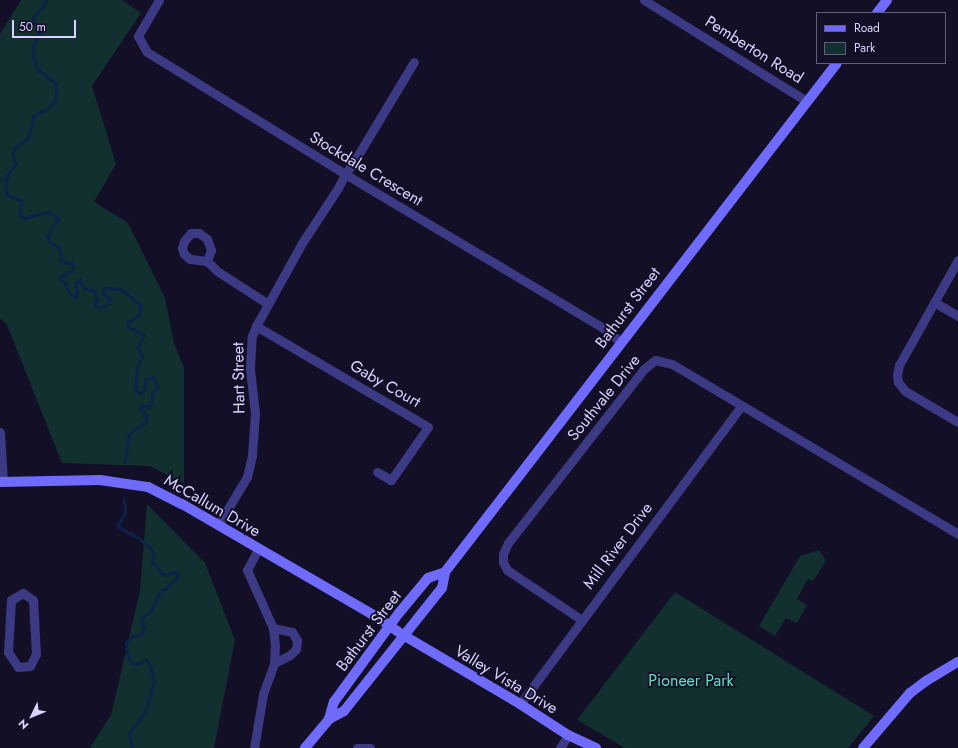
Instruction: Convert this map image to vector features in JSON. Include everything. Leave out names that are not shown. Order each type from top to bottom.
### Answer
[{"type":"main road","points":[[878,12],[887,0]]},
{"type":"main road","name":"Bathurst Street","points":[[305,748],[329,719],[344,711],[403,635],[442,588],[445,572],[806,101],[836,64]]},
{"type":"main road","name":"McCallum Drive","points":[[1,482],[94,480],[148,487],[182,504],[403,635]]},
{"type":"main road","name":"Bathurst Street","points":[[329,719],[334,702],[390,626],[428,578],[445,572]]},
{"type":"main road","name":"Valley Vista Drive","points":[[403,635],[520,704],[568,735],[596,748]]},
{"type":"main road","points":[[864,748],[910,693],[926,681],[958,662]]},
{"type":"street","name":"Stockdale Crescent","points":[[159,0],[138,36],[147,52],[345,174],[603,328],[621,342]]},
{"type":"street","name":"Pemberton Road","points":[[644,0],[806,101]]},
{"type":"street","name":"Hart Street","points":[[218,525],[247,477],[252,455],[255,413],[250,369],[252,336],[256,326],[302,243],[338,188],[345,174],[414,62]]},
{"type":"street","points":[[958,260],[899,365],[897,375],[898,382],[905,391],[958,422]]},
{"type":"street","points":[[207,261],[217,271],[268,304]]},
{"type":"street","points":[[934,302],[958,316]]},
{"type":"street","name":"Gaby Court","points":[[256,326],[428,427],[391,480],[377,472]]},
{"type":"street","name":"Southvale Drive","points":[[582,620],[507,570],[503,562],[503,554],[508,543],[644,369],[655,360],[672,364],[958,534]]},
{"type":"street","name":"Mill River Drive","points":[[520,704],[741,406]]},
{"type":"street","points":[[0,432],[1,482]]},
{"type":"street","points":[[254,748],[263,694],[274,663],[273,628],[247,570],[258,550]]},
{"type":"street","points":[[23,593],[33,600],[36,654],[30,666],[18,667],[4,652],[11,600],[23,593]]},
{"type":"street","points":[[273,628],[292,632],[297,640],[296,649],[290,655],[274,663]]},
{"type":"street","points":[[560,748],[568,735]]},
{"type":"street","points":[[356,748],[370,748]]},
{"type":"green space","points":[[21,0],[122,0],[141,13],[92,86],[116,164],[94,202],[128,223],[165,298],[174,343],[184,368],[184,483],[149,466],[62,463],[7,325],[0,318],[0,34]]},
{"type":"green space","points":[[147,504],[205,563],[235,640],[214,748],[90,748],[111,715],[140,591]]},
{"type":"green space","points":[[819,550],[826,561],[813,581],[808,579],[797,599],[807,605],[797,623],[786,618],[775,636],[759,626],[800,556]]},
{"type":"green space","name":"Pioneer Park","points":[[675,592],[874,716],[848,748],[625,748],[577,720]]},
{"type":"waterway","points":[[46,0],[44,6],[34,17],[34,22],[40,32],[34,45],[34,57],[38,70],[56,83],[57,95],[55,102],[48,109],[34,116],[29,138],[15,148],[13,155],[16,165],[8,175],[6,187],[7,195],[22,201],[20,215],[23,218],[49,212],[59,219],[52,228],[48,237],[50,242],[59,247],[61,261],[73,264],[74,267],[72,271],[60,278],[65,283],[70,293],[75,297],[77,295],[75,283],[80,280],[84,288],[95,291],[97,299],[95,302],[96,306],[101,308],[109,303],[110,299],[103,294],[104,288],[121,289],[141,305],[140,315],[128,323],[127,326],[144,335],[138,348],[143,356],[137,370],[136,390],[140,394],[144,391],[146,379],[153,377],[158,388],[153,392],[152,403],[149,407],[142,406],[141,409],[146,414],[147,421],[139,428],[133,430],[129,437],[125,462]]},
{"type":"waterway","points":[[0,179],[7,178]]},
{"type":"waterway","points":[[124,498],[126,512],[118,526],[139,538],[150,548],[154,553],[153,564],[157,565],[161,573],[165,575],[176,572],[178,575],[176,580],[166,589],[161,591],[151,612],[142,618],[142,624],[145,629],[142,634],[133,637],[126,643],[129,658],[133,663],[138,664],[146,660],[150,664],[155,681],[146,711],[130,734],[132,748]]}]
